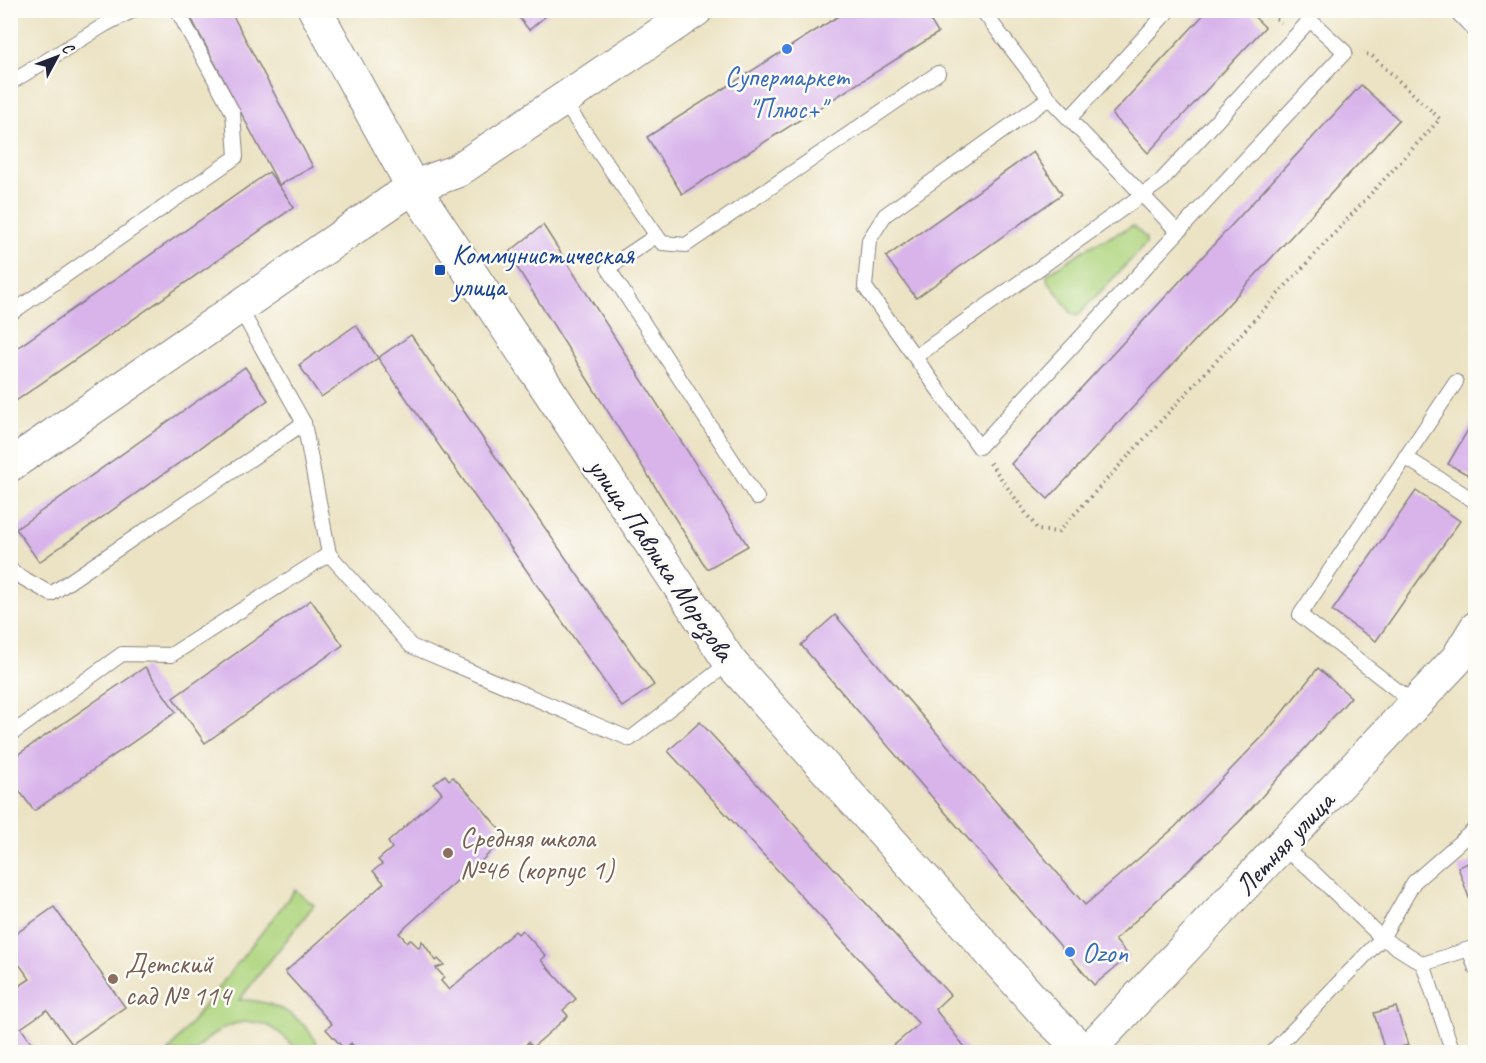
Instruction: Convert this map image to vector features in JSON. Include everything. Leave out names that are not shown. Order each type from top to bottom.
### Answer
[{"type":"street","name":"улица Павлика Морозова","points":[[315,10],[413,187],[730,662],[1041,1010],[1086,1053]]},
{"type":"street","points":[[10,465],[413,187],[457,171],[696,10]]},
{"type":"street","name":"Летняя улица","points":[[1086,1053],[1457,659],[1476,628]]},
{"type":"lane","points":[[10,83],[106,24],[134,10]]},
{"type":"lane","points":[[10,314],[236,157],[233,113],[177,10]]},
{"type":"lane","points":[[982,10],[1049,98],[1178,232]]},
{"type":"lane","points":[[1069,119],[1169,10]]},
{"type":"lane","points":[[1455,10],[1476,32]]},
{"type":"lane","points":[[915,357],[1160,182],[1310,20],[1345,52],[979,447],[865,287],[869,240],[885,215],[1049,98]]},
{"type":"lane","points":[[563,101],[656,236],[662,243],[686,245],[938,73]]},
{"type":"lane","points":[[656,236],[608,268],[757,498]]},
{"type":"lane","points":[[239,307],[304,423],[329,554],[411,646],[630,739],[730,662]]},
{"type":"lane","points":[[1414,704],[1300,615],[1456,382]]},
{"type":"lane","points":[[10,568],[14,573],[51,594],[304,423]]},
{"type":"lane","points":[[1406,457],[1476,502]]},
{"type":"lane","points":[[10,735],[122,654],[171,655],[329,554]]},
{"type":"lane","points":[[1272,1053],[1382,938],[1414,882],[1476,828]]},
{"type":"lane","points":[[1280,847],[1308,867],[1382,938],[1423,964],[1453,1053]]},
{"type":"lane","points":[[1423,964],[1469,949],[1476,969]]},
{"type":"path","points":[[979,447],[1038,530],[1058,532],[1440,119],[1371,55],[1345,52]]},
{"type":"green space","points":[[1133,226],[1146,238],[1146,244],[1077,316],[1072,314],[1047,279],[1047,274],[1089,247]]},
{"type":"green space","points":[[295,890],[314,905],[239,1000],[277,1007],[299,1020],[315,1040],[320,1052],[296,1052],[273,1028],[260,1023],[246,1022],[219,1031],[195,1052],[168,1052]]},
{"type":"building","points":[[187,10],[230,10],[313,167],[279,185]]},
{"type":"building","points":[[513,10],[553,10],[529,30]]},
{"type":"building","points":[[848,10],[924,10],[938,33],[682,194],[647,137]]},
{"type":"building","points":[[1208,10],[1247,10],[1265,27],[1148,153],[1112,114]]},
{"type":"building","points":[[1361,85],[1399,120],[1048,499],[1011,464]]},
{"type":"building","points":[[1033,152],[1062,194],[916,298],[886,257]]},
{"type":"building","points":[[269,172],[294,207],[10,405],[10,353]]},
{"type":"building","points":[[543,225],[748,546],[707,569],[508,253]]},
{"type":"building","points":[[356,325],[378,358],[321,397],[299,365]]},
{"type":"building","points":[[411,335],[654,685],[622,707],[378,358]]},
{"type":"building","points":[[245,367],[268,400],[39,562],[16,529]]},
{"type":"building","points":[[1476,416],[1476,479],[1448,464]]},
{"type":"building","points":[[1416,491],[1460,521],[1376,641],[1332,611]]},
{"type":"building","points":[[311,600],[343,645],[205,743],[173,698]]},
{"type":"building","points":[[835,615],[1085,905],[1175,827],[1265,734],[1318,668],[1351,697],[1239,822],[1115,940],[1129,956],[1094,985],[801,645]]},
{"type":"building","points":[[145,667],[176,712],[34,811],[10,778],[10,760]]},
{"type":"building","points":[[700,722],[950,995],[935,1009],[968,1051],[886,1052],[919,1024],[668,751]]},
{"type":"building","points":[[445,775],[449,780],[453,777],[506,837],[470,872],[469,870],[399,933],[407,942],[410,939],[419,948],[422,941],[436,961],[438,959],[444,965],[436,968],[444,977],[441,981],[449,990],[515,931],[518,934],[522,930],[546,956],[541,960],[576,999],[563,1010],[568,1016],[533,1047],[528,1042],[520,1052],[359,1052],[351,1043],[344,1049],[326,1029],[332,1024],[285,972],[384,883],[373,871],[382,864],[378,860],[392,848],[388,842],[442,793],[434,784]]},
{"type":"building","points":[[1476,860],[1476,915],[1475,915],[1458,867]]},
{"type":"building","points":[[54,907],[125,1007],[72,1044],[47,1010],[21,1028],[38,1052],[10,1052],[10,992],[30,979],[10,952],[10,938]]},
{"type":"building","points":[[1396,1007],[1408,1045],[1385,1052],[1374,1013]]},
{"type":"place","name":"Супермаркет \"Плюс+\"","points":[[787,49]]},
{"type":"place","name":"Коммунистическая улица","points":[[440,270]]},
{"type":"place","name":"Средняя школа №46 (корпус 1)","points":[[448,853]]},
{"type":"place","name":"Ozon","points":[[1070,952]]},
{"type":"place","name":"Детский сад № 114","points":[[113,979]]}]
